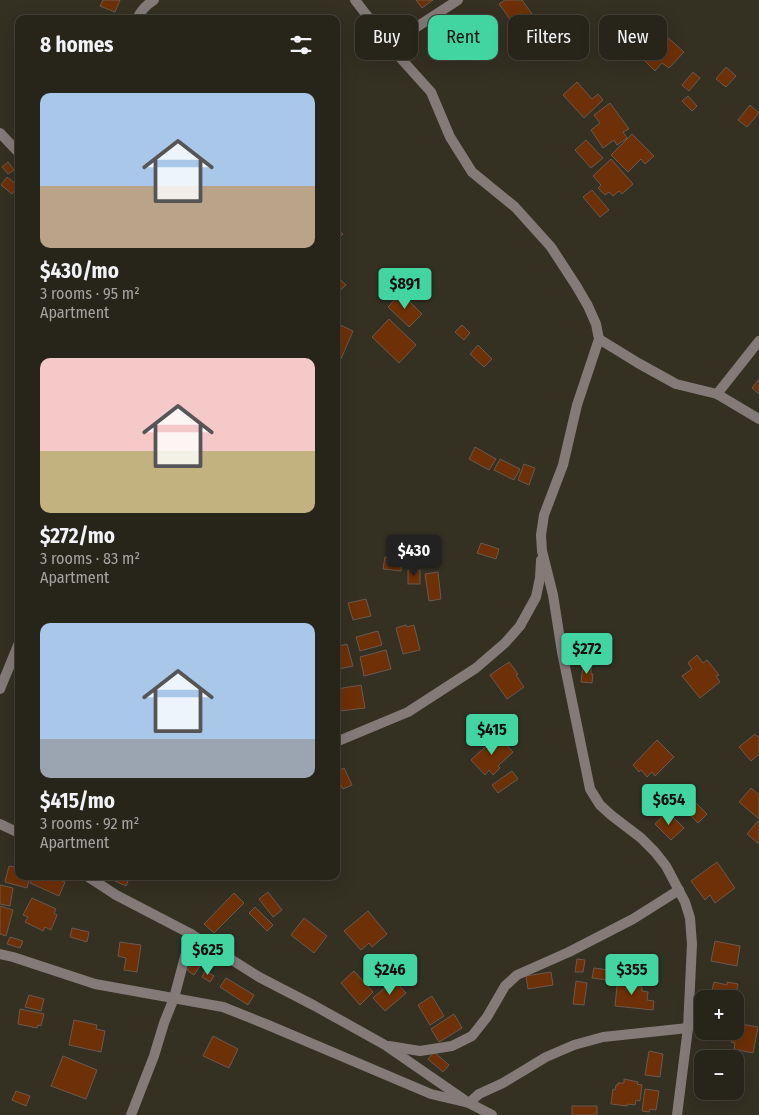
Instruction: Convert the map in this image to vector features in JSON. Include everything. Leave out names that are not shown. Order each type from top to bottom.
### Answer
[{"type":"street","points":[[139,15],[141,10],[154,0]]},
{"type":"street","points":[[356,0],[367,15]]},
{"type":"street","points":[[418,26],[458,0]]},
{"type":"street","points":[[340,740],[408,712],[476,668],[505,643],[520,626],[536,597],[540,578],[541,535],[544,514],[563,465],[577,405],[598,339],[596,324],[588,306],[551,247],[516,207],[472,172],[450,137],[432,92],[402,60]]},
{"type":"street","points":[[0,133],[15,149]]},
{"type":"street","points":[[598,339],[676,384],[717,394],[759,419]]},
{"type":"street","points":[[717,394],[759,342]]},
{"type":"street","points":[[542,551],[553,595],[562,652],[590,789],[600,805],[641,838],[666,866],[679,890],[690,918],[692,944],[688,1028],[677,1115]]},
{"type":"street","points":[[0,690],[15,653]]},
{"type":"street","points":[[0,824],[15,831]]},
{"type":"street","points":[[93,880],[116,895],[191,934],[259,977],[385,1045],[469,1103],[492,1115]]},
{"type":"street","points":[[385,1045],[420,1051],[452,1046],[472,1036],[487,1017],[505,986],[517,975],[569,952],[633,919],[679,890]]},
{"type":"street","points":[[131,1115],[174,998],[191,934]]},
{"type":"street","points":[[0,954],[95,984],[222,1007],[277,1028],[431,1094],[469,1103]]},
{"type":"street","points":[[469,1103],[479,1094],[503,1084],[546,1057],[574,1045],[602,1037],[688,1028]]},
{"type":"building","points":[[103,0],[120,0],[115,12],[100,6]]},
{"type":"building","points":[[416,0],[433,0],[422,8]]},
{"type":"building","points":[[505,0],[522,0],[532,14],[508,16],[499,4]]},
{"type":"building","points":[[667,37],[684,52],[669,68],[662,63],[655,71],[644,60],[667,60]]},
{"type":"building","points":[[726,67],[736,76],[726,87],[716,79]]},
{"type":"building","points":[[693,72],[700,78],[689,91],[682,85]]},
{"type":"building","points":[[577,82],[592,99],[598,94],[603,100],[584,118],[563,95]]},
{"type":"building","points":[[688,96],[697,106],[692,111],[682,101]]},
{"type":"building","points":[[610,103],[629,129],[623,132],[627,138],[617,145],[614,140],[603,148],[591,130],[600,123],[594,115]]},
{"type":"building","points":[[750,105],[759,113],[747,127],[738,120]]},
{"type":"building","points":[[632,134],[654,156],[645,164],[641,159],[628,172],[611,155]]},
{"type":"building","points":[[586,140],[603,158],[591,168],[575,150]]},
{"type":"building","points":[[611,159],[633,184],[622,194],[619,191],[613,196],[609,192],[605,195],[598,188],[601,185],[593,176]]},
{"type":"building","points":[[8,162],[14,170],[8,174],[2,167]]},
{"type":"building","points":[[7,177],[15,184],[15,190],[12,194],[1,185]]},
{"type":"building","points":[[592,190],[609,210],[600,217],[583,197]]},
{"type":"building","points":[[340,279],[346,285],[340,290]]},
{"type":"building","points":[[401,293],[422,314],[409,327],[388,307]]},
{"type":"building","points":[[389,319],[416,345],[399,363],[372,337]]},
{"type":"building","points":[[340,325],[353,331],[340,359]]},
{"type":"building","points":[[462,325],[470,333],[464,340],[455,332]]},
{"type":"building","points":[[478,345],[492,359],[484,367],[470,354]]},
{"type":"building","points":[[759,379],[759,394],[752,388]]},
{"type":"building","points":[[475,447],[496,459],[489,470],[469,459]]},
{"type":"building","points":[[500,459],[520,469],[514,480],[494,470]]},
{"type":"building","points":[[524,464],[535,468],[529,485],[518,480]]},
{"type":"building","points":[[481,543],[499,549],[496,559],[477,553]]},
{"type":"building","points":[[385,557],[402,558],[401,571],[383,569]]},
{"type":"building","points":[[408,570],[420,570],[420,584],[408,584]]},
{"type":"building","points":[[438,572],[441,599],[429,601],[425,574]]},
{"type":"building","points":[[366,599],[371,616],[353,620],[348,603]]},
{"type":"building","points":[[406,625],[407,627],[414,625],[420,650],[403,654],[396,628]]},
{"type":"building","points":[[378,631],[382,645],[360,651],[356,637]]},
{"type":"building","points":[[347,644],[353,666],[340,669],[340,646]]},
{"type":"building","points":[[386,650],[391,669],[364,676],[360,657]]},
{"type":"building","points":[[697,655],[703,663],[707,660],[719,675],[716,676],[720,682],[700,698],[682,676],[692,669],[688,663]]},
{"type":"building","points":[[509,662],[518,674],[516,675],[524,687],[507,699],[490,675]]},
{"type":"building","points":[[583,665],[591,666],[591,674],[593,674],[592,683],[581,682]]},
{"type":"building","points":[[361,685],[365,708],[340,711],[340,688]]},
{"type":"building","points":[[755,734],[759,738],[759,754],[751,761],[739,747]]},
{"type":"building","points":[[498,735],[513,752],[498,766],[500,768],[493,775],[489,770],[485,775],[471,760]]},
{"type":"building","points":[[657,740],[674,757],[655,776],[652,772],[647,777],[633,765]]},
{"type":"building","points":[[344,768],[352,785],[343,789],[340,783],[340,770]]},
{"type":"building","points":[[512,771],[518,779],[498,793],[492,785]]},
{"type":"building","points":[[751,788],[759,795],[759,819],[739,802]]},
{"type":"building","points":[[689,796],[707,814],[698,823],[680,805]]},
{"type":"building","points":[[667,811],[684,828],[671,840],[655,824]]},
{"type":"building","points":[[759,822],[759,844],[747,834]]},
{"type":"building","points":[[717,862],[735,888],[715,903],[710,895],[705,900],[691,881]]},
{"type":"building","points":[[9,866],[15,867],[15,880],[29,880],[27,888],[5,882]]},
{"type":"building","points":[[31,880],[61,880],[65,882],[59,896],[30,883]]},
{"type":"building","points":[[115,880],[128,880],[126,886]]},
{"type":"building","points":[[0,885],[13,888],[10,906],[0,904]]},
{"type":"building","points":[[268,892],[282,910],[273,917],[259,899]]},
{"type":"building","points":[[234,893],[244,903],[214,933],[204,924]]},
{"type":"building","points":[[32,898],[56,909],[54,913],[57,915],[51,930],[45,927],[43,931],[25,922],[28,917],[23,915]]},
{"type":"building","points":[[0,906],[13,910],[6,936],[0,934]]},
{"type":"building","points":[[255,907],[273,925],[267,931],[249,913]]},
{"type":"building","points":[[368,911],[387,934],[372,947],[369,943],[361,950],[344,931]]},
{"type":"building","points":[[304,918],[327,936],[314,953],[291,935]]},
{"type":"building","points":[[72,928],[89,932],[87,942],[70,937]]},
{"type":"building","points":[[10,937],[23,941],[20,948],[7,944]]},
{"type":"building","points":[[715,941],[740,946],[737,966],[711,961]]},
{"type":"building","points":[[120,942],[141,945],[137,972],[124,970],[126,958],[118,956]]},
{"type":"building","points":[[198,955],[204,960],[194,975],[187,970]]},
{"type":"building","points":[[577,959],[585,960],[583,972],[575,972]]},
{"type":"building","points":[[594,968],[609,970],[607,980],[592,978]]},
{"type":"building","points":[[205,971],[214,976],[210,982],[202,977]]},
{"type":"building","points":[[354,971],[373,992],[360,1005],[341,983]]},
{"type":"building","points":[[551,972],[553,985],[528,989],[526,976]]},
{"type":"building","points":[[618,977],[633,978],[632,986],[642,987],[642,991],[648,992],[647,1000],[654,1001],[653,1010],[615,1006]]},
{"type":"building","points":[[226,978],[254,995],[248,1005],[220,987]]},
{"type":"building","points":[[394,980],[406,993],[385,1011],[373,998]]},
{"type":"building","points":[[576,981],[587,983],[584,1005],[573,1004]]},
{"type":"building","points":[[714,982],[727,985],[727,982],[738,984],[737,990],[712,990]]},
{"type":"building","points":[[29,995],[44,999],[41,1011],[25,1007]]},
{"type":"building","points":[[432,996],[444,1016],[430,1025],[418,1005]]},
{"type":"building","points":[[20,1009],[44,1014],[41,1026],[38,1025],[37,1028],[18,1024]]},
{"type":"building","points":[[454,1014],[462,1028],[439,1042],[431,1029]]},
{"type":"building","points":[[74,1020],[97,1025],[96,1029],[105,1031],[101,1052],[69,1045]]},
{"type":"building","points":[[744,1025],[758,1027],[753,1053],[734,1049],[735,1043],[731,1042],[731,1040],[744,1040]]},
{"type":"building","points":[[213,1036],[238,1049],[229,1068],[203,1056]]},
{"type":"building","points":[[649,1051],[663,1054],[660,1077],[645,1075]]},
{"type":"building","points":[[434,1052],[449,1065],[443,1072],[428,1059]]},
{"type":"building","points":[[63,1056],[97,1070],[86,1099],[51,1086]]},
{"type":"building","points":[[624,1079],[638,1082],[637,1084],[642,1085],[640,1101],[636,1100],[635,1105],[611,1104],[613,1089],[615,1090],[618,1083],[624,1083]]},
{"type":"building","points":[[645,1089],[659,1091],[656,1110],[642,1111]]},
{"type":"building","points":[[16,1091],[30,1096],[26,1106],[12,1100]]},
{"type":"building","points":[[572,1106],[597,1106],[597,1115],[572,1115]]}]
